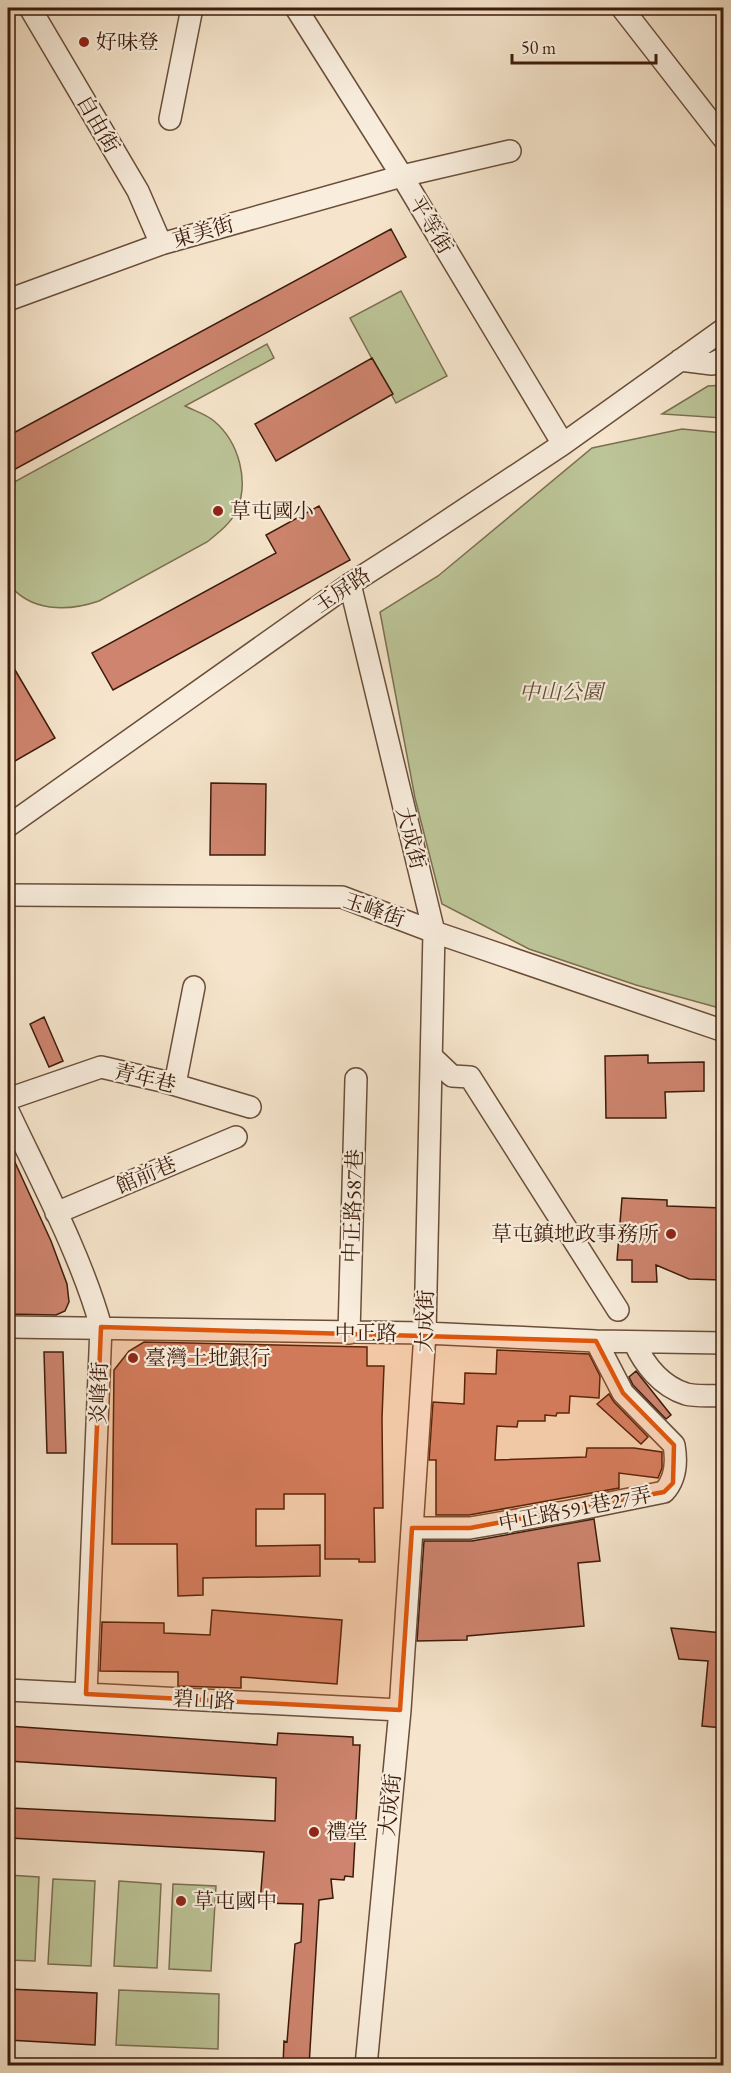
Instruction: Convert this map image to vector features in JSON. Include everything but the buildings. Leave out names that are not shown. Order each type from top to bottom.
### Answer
[{"type":"street","name":"自由街","points":[[30,8],[138,191],[161,244]]},
{"type":"street","points":[[170,119],[192,8]]},
{"type":"street","name":"平等街","points":[[297,8],[402,176],[562,444]]},
{"type":"street","points":[[622,8],[723,139]]},
{"type":"street","name":"東美街","points":[[8,300],[161,244],[402,176],[510,151]]},
{"type":"street","name":"玉屏路","points":[[8,826],[350,584],[562,444],[723,329]]},
{"type":"street","points":[[680,360],[712,364],[723,358]]},
{"type":"street","name":"大成街","points":[[350,584],[434,932],[425,1333],[400,1710],[366,2066]]},
{"type":"street","name":"玉峰街","points":[[8,895],[342,897],[434,932],[723,1031]]},
{"type":"street","points":[[175,1084],[194,987]]},
{"type":"street","points":[[432,1057],[452,1076],[470,1077],[618,1310]]},
{"type":"street","name":"青年巷","points":[[8,1099],[101,1067],[175,1084],[250,1107]]},
{"type":"street","name":"中正路587巷","points":[[349,1333],[356,1079]]},
{"type":"street","name":"炎峰街","points":[[8,1111],[94,1300],[101,1327],[86,1694]]},
{"type":"street","name":"館前巷","points":[[56,1213],[236,1137]]},
{"type":"street","name":"中正路","points":[[8,1327],[425,1333],[596,1341],[723,1343]]},
{"type":"street","name":"中正路591巷27弄","points":[[412,1528],[470,1528],[664,1492],[672,1483],[676,1457],[674,1445],[622,1394],[596,1341]]},
{"type":"street","points":[[634,1342],[650,1369],[665,1383],[686,1394],[723,1396]]},
{"type":"street","name":"碧山路","points":[[8,1690],[400,1710]]},
{"type":"highlighted area","points":[[101,1327],[596,1341],[623,1393],[674,1445],[673,1483],[664,1492],[470,1528],[412,1528],[400,1710],[86,1694]]},
{"type":"green space","points":[[401,291],[447,376],[396,403],[350,318]]},
{"type":"green space","points":[[267,344],[274,358],[185,406],[208,416],[223,430],[236,451],[240,463],[242,488],[240,500],[236,512],[223,528],[207,542],[99,601],[87,605],[50,607],[27,600],[17,593],[8,583],[8,490],[16,481]]},
{"type":"green space","points":[[723,385],[723,418],[662,414],[708,386]]},
{"type":"green space","name":"中山公園","points":[[682,429],[723,433],[723,1009],[636,985],[529,949],[442,904],[415,798],[380,612],[438,576],[592,448]]},
{"type":"green space","points":[[8,1875],[39,1877],[35,1961],[8,1960]]},
{"type":"green space","points":[[53,1879],[95,1881],[91,1966],[48,1964]]},
{"type":"green space","points":[[119,1881],[161,1884],[157,1968],[114,1966]]},
{"type":"green space","points":[[173,1884],[216,1886],[211,1971],[169,1969]]},
{"type":"green space","points":[[119,1990],[219,1994],[218,2049],[116,2045]]},
{"type":"place","name":"好味登","points":[[84,42]]},
{"type":"place","name":"草屯國小","points":[[218,511]]},
{"type":"place","name":"草屯鎮地政事務所","points":[[671,1234]]},
{"type":"place","name":"臺灣土地銀行","points":[[133,1358]]},
{"type":"place","name":"禮堂","points":[[314,1832]]},
{"type":"place","name":"草屯國中","points":[[181,1901]]}]
